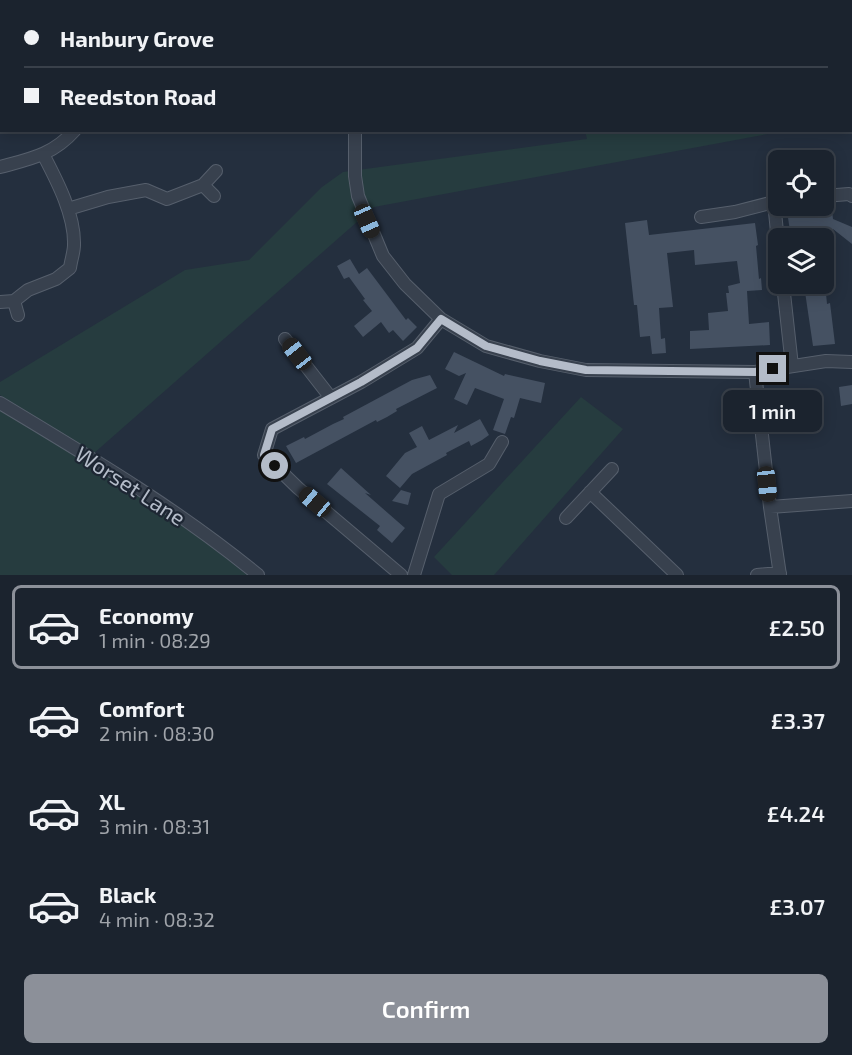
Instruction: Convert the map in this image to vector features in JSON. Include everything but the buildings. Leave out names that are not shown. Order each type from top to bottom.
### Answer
[{"type":"street","points":[[0,167],[44,156],[73,132]]},
{"type":"street","points":[[356,132],[355,176],[358,196],[383,255],[405,284],[441,319],[486,346],[540,361],[586,370],[755,372],[826,361],[852,362]]},
{"type":"street","points":[[0,302],[14,301],[28,290],[56,279],[70,268],[74,244],[68,209],[62,191],[44,156]]},
{"type":"street","points":[[68,209],[108,197],[146,190],[167,199],[204,185],[216,171]]},
{"type":"street","points":[[204,185],[214,195]]},
{"type":"street","points":[[834,195],[849,194],[852,196]]},
{"type":"street","points":[[701,217],[735,212],[768,203]]},
{"type":"street","points":[[784,294],[792,366]]},
{"type":"street","points":[[14,301],[18,315]]},
{"type":"street","points":[[401,575],[298,488],[264,455],[272,429],[361,382],[417,348],[441,319]]},
{"type":"street","points":[[285,339],[331,398]]},
{"type":"street","points":[[755,372],[780,574],[757,575]]},
{"type":"street","name":"Worset Lane","points":[[0,403],[101,464],[221,545],[258,575]]},
{"type":"street","points":[[414,575],[439,494],[489,464],[502,442]]},
{"type":"street","points":[[566,518],[612,469]]},
{"type":"street","points":[[590,492],[677,575]]},
{"type":"street","points":[[770,507],[852,501]]},
{"type":"green space","points":[[585,132],[779,132],[374,207],[93,454],[0,395],[0,382],[185,270],[249,260],[322,187],[343,172],[587,139]]},
{"type":"green space","points":[[581,397],[623,429],[494,575],[452,575],[434,557]]},
{"type":"green space","points":[[0,409],[158,509],[247,575],[0,575]]},
{"type":"route","points":[[275,466],[264,455],[272,429],[361,382],[417,348],[441,319],[486,346],[540,361],[586,370],[755,372],[773,369]]}]
